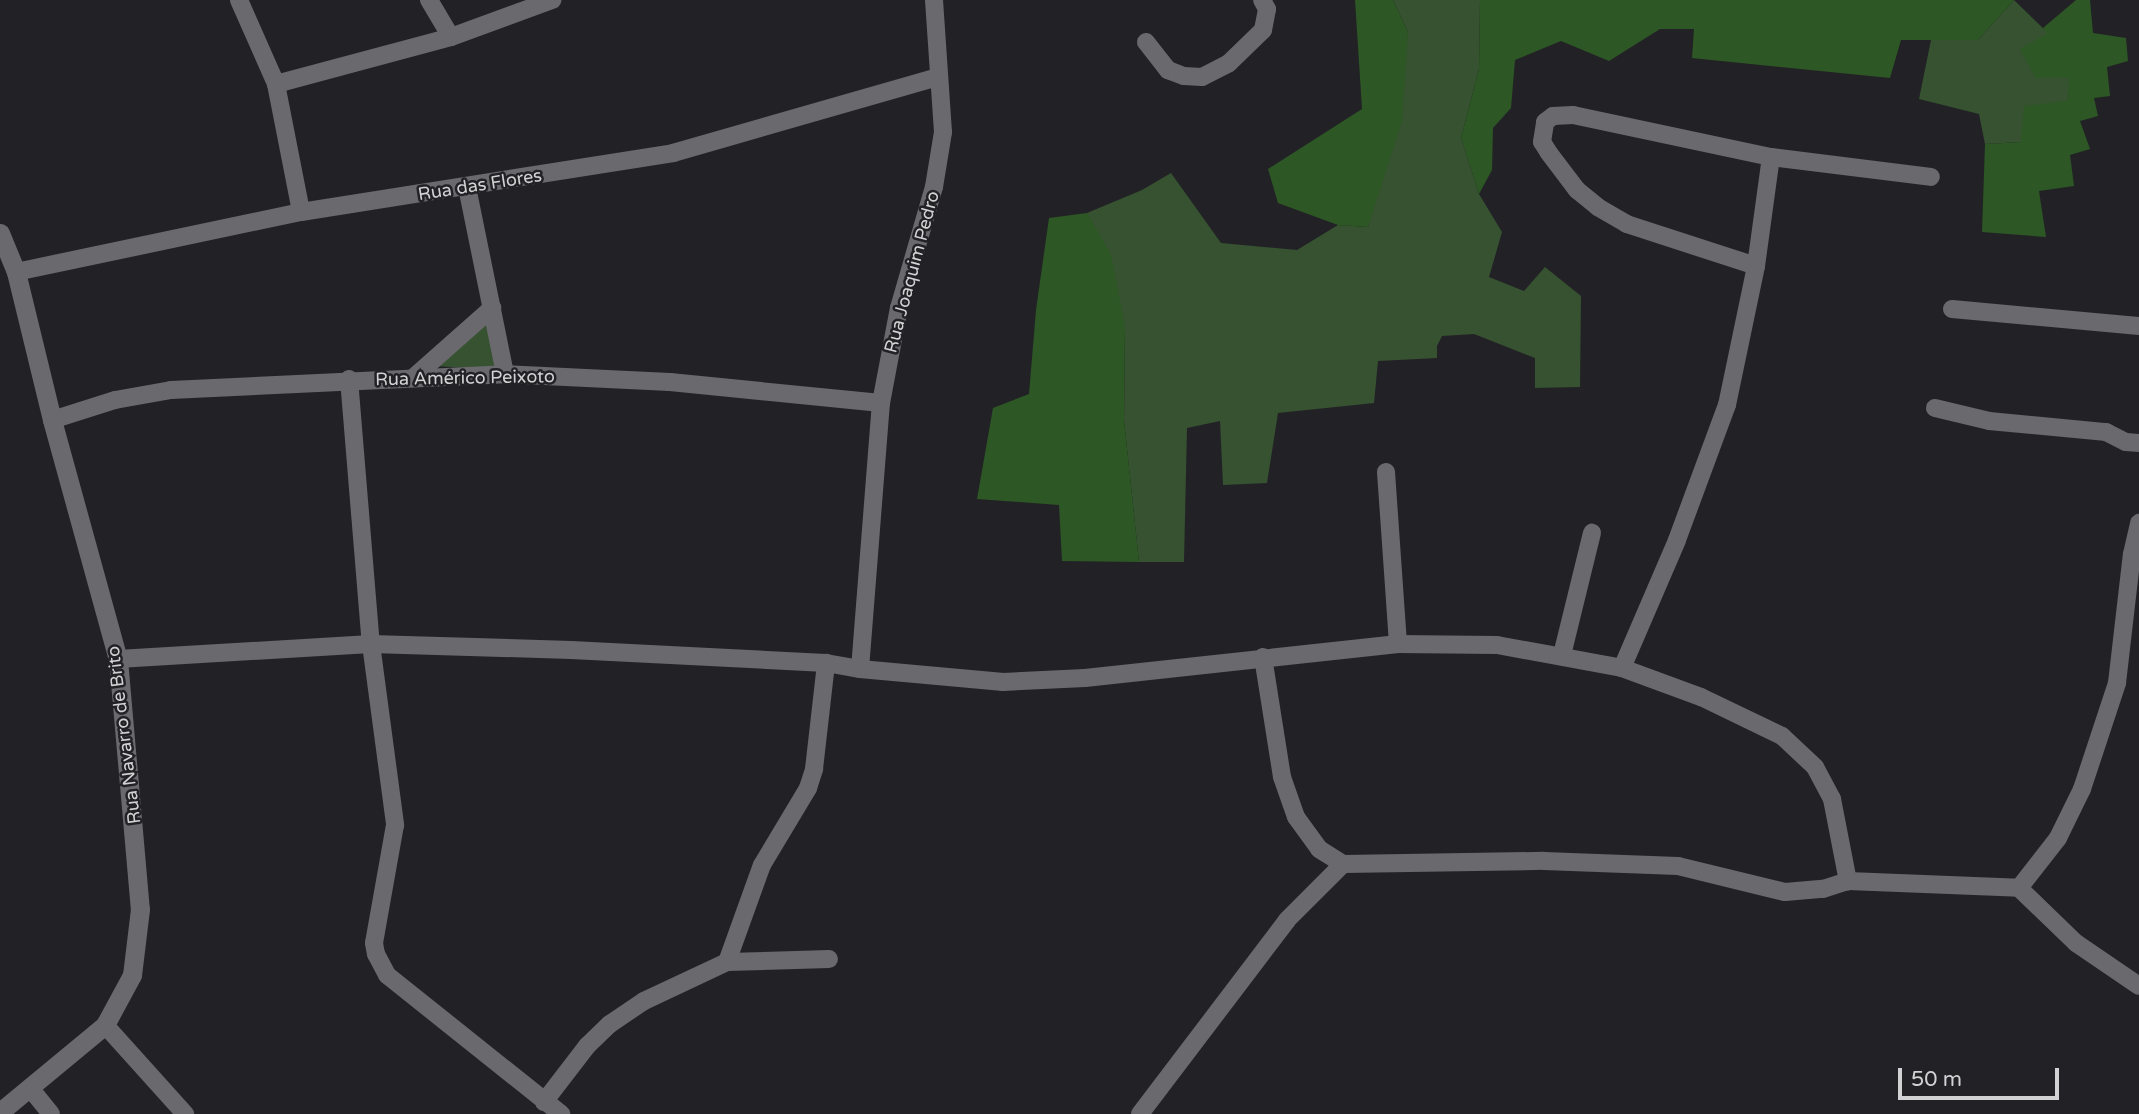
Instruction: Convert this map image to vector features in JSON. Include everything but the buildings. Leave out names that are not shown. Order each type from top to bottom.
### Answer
[{"type":"main road","name":"Rua Navarro de Brito","points":[[0,233],[16,272],[52,420],[118,659],[140,909],[132,975],[105,1026],[0,1112]]},
{"type":"street","points":[[239,0],[276,84],[301,212]]},
{"type":"street","points":[[429,0],[451,37]]},
{"type":"street","points":[[276,84],[451,37],[552,0]]},
{"type":"street","name":"Rua Joaquim Pedro","points":[[860,669],[881,402],[899,308],[934,187],[943,132],[934,0]]},
{"type":"street","points":[[1146,42],[1168,70],[1184,76],[1202,77],[1229,63],[1263,30],[1267,9],[1262,0]]},
{"type":"street","name":"Rua das Flores","points":[[16,272],[301,212],[673,153],[938,77]]},
{"type":"street","points":[[1756,266],[1627,224],[1598,207],[1577,190],[1549,153],[1541,131],[1545,122],[1553,116],[1573,115],[1771,157],[1931,177]]},
{"type":"street","points":[[1622,667],[1678,540],[1727,405],[1756,266],[1771,157]]},
{"type":"street","points":[[467,187],[505,374]]},
{"type":"street","points":[[413,378],[492,308]]},
{"type":"street","points":[[1952,309],[2139,326]]},
{"type":"street","name":"Rua Américo Peixoto","points":[[52,420],[145,393],[349,379],[505,374],[670,382],[881,402]]},
{"type":"street","points":[[349,379],[370,644],[395,825],[374,943],[376,954],[387,975],[561,1114]]},
{"type":"street","points":[[1935,408],[1989,421],[2106,432],[2126,442],[2139,443]]},
{"type":"street","points":[[1386,472],[1398,644]]},
{"type":"street","points":[[2019,888],[2058,838],[2082,789],[2118,683],[2132,554],[2139,523]]},
{"type":"street","points":[[1562,655],[1592,533]]},
{"type":"street","points":[[118,659],[370,644],[571,650],[826,663],[860,669],[1003,682],[1085,678],[1398,644],[1497,645],[1622,667],[1701,697],[1782,736],[1815,767],[1832,799],[1847,881]]},
{"type":"street","points":[[1263,657],[1282,777],[1296,817],[1319,849],[1343,864],[1544,860],[1678,866],[1785,891],[1824,889],[1847,881],[2019,888],[2076,943],[2139,986]]},
{"type":"street","points":[[727,962],[762,865],[808,788],[814,769],[826,663]]},
{"type":"street","points":[[1140,1114],[1287,920],[1343,864]]},
{"type":"street","points":[[544,1102],[587,1046],[610,1024],[644,1001],[727,962],[829,959]]},
{"type":"street","points":[[105,1026],[185,1114]]},
{"type":"street","points":[[30,1088],[51,1114]]},
{"type":"green space","points":[[1355,0],[1393,0],[1408,32],[1402,121],[1368,227],[1338,225],[1278,203],[1268,169],[1362,109]]},
{"type":"green space","points":[[1393,0],[1480,0],[1479,69],[1461,138],[1479,194],[1502,232],[1489,277],[1524,291],[1545,267],[1581,296],[1580,387],[1535,388],[1535,358],[1474,334],[1442,336],[1437,346],[1437,358],[1378,361],[1374,403],[1278,413],[1267,483],[1223,485],[1220,421],[1187,428],[1184,562],[1139,562],[1124,420],[1125,327],[1087,213],[1142,190],[1171,173],[1221,243],[1297,250],[1338,225],[1368,227],[1408,32]]},
{"type":"green space","points":[[1480,0],[2014,0],[1978,40],[1901,40],[1890,78],[1692,58],[1694,29],[1660,29],[1609,61],[1561,41],[1515,60],[1511,108],[1493,128],[1492,170],[1479,194],[1461,138],[1479,69]]},
{"type":"green space","points":[[2014,0],[2048,33],[2070,78],[2068,102],[2021,142],[1985,144],[1979,114],[1919,99],[1931,40],[1978,40]]},
{"type":"green space","points":[[2076,0],[2090,0],[2093,33],[2126,38],[2128,61],[2107,67],[2110,96],[2094,98],[2098,116],[2080,121],[2090,149],[2070,155],[2074,186],[2039,191],[2046,237],[1982,232],[1985,144],[2021,142],[2024,106],[2068,101],[2069,78],[2036,78],[2020,49],[2047,34],[2043,28]]},
{"type":"green space","points":[[1087,213],[1111,255],[1125,327],[1124,420],[1139,562],[1062,561],[1059,505],[977,499],[993,408],[1029,394],[1036,310],[1049,218]]},
{"type":"green space","points":[[490,322],[501,370],[434,366]]}]
